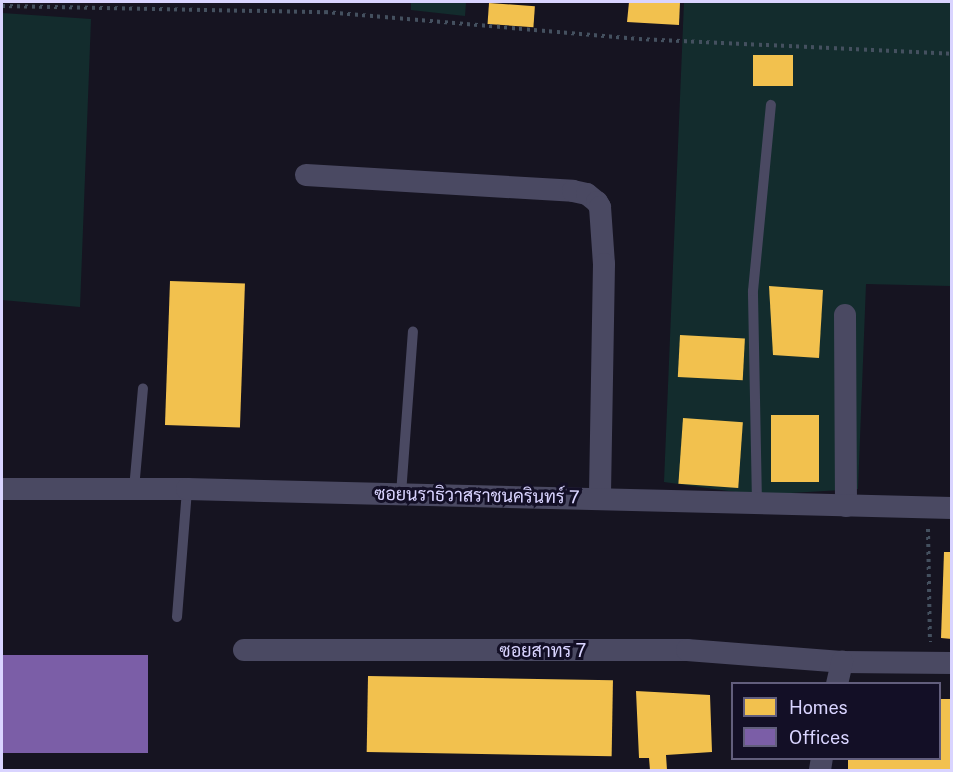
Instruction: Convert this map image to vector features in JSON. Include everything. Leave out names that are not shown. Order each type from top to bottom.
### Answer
[{"type":"street","points":[[306,175],[573,191],[587,194],[597,202],[600,207],[604,264],[600,499]]},
{"type":"street","points":[[845,315],[846,506]]},
{"type":"street","name":"ซอยนราธิวาสราชนครินทร์ 7","points":[[2,489],[187,489],[951,508]]},
{"type":"street","name":"ซอยสาทร 7","points":[[244,650],[687,651],[840,673],[941,663]]},
{"type":"lane","points":[[757,503],[753,291],[771,105]]},
{"type":"lane","points":[[401,494],[413,332]]},
{"type":"lane","points":[[134,489],[143,388]]},
{"type":"lane","points":[[177,617],[187,489]]},
{"type":"path","points":[[2,6],[324,12],[639,39],[951,54]]},
{"type":"path","points":[[928,508],[941,663]]},
{"type":"green space","points":[[411,2],[466,2],[465,16],[411,10]]},
{"type":"green space","points":[[684,2],[951,2],[951,286],[866,284],[858,489],[757,495],[664,482]]},
{"type":"green space","points":[[2,13],[91,19],[80,307],[2,300]]},
{"type":"building: Homes","points":[[629,2],[680,2],[679,25],[627,22]]},
{"type":"building: Homes","points":[[489,3],[535,6],[533,27],[488,24]]},
{"type":"building: Homes","points":[[753,55],[793,55],[793,86],[753,86]]},
{"type":"building: Homes","points":[[170,281],[245,284],[240,428],[165,425]]},
{"type":"building: Homes","points":[[769,286],[823,290],[819,358],[773,355]]},
{"type":"building: Homes","points":[[680,335],[745,338],[743,380],[678,377]]},
{"type":"building: Homes","points":[[771,415],[819,415],[819,482],[771,482]]},
{"type":"building: Homes","points":[[683,418],[743,422],[738,488],[678,484]]},
{"type":"building: Homes","points":[[944,552],[952,552],[952,639],[941,638]]},
{"type":"building: Homes","points":[[368,676],[613,680],[612,756],[367,752]]},
{"type":"building: Homes","points":[[636,691],[710,695],[712,752],[666,755],[667,770],[650,770],[649,758],[639,758]]},
{"type":"building: Homes","points":[[941,699],[952,699],[952,770],[848,770],[848,760],[941,760]]},
{"type":"building: Offices","points":[[2,655],[148,655],[148,753],[2,753]]}]
